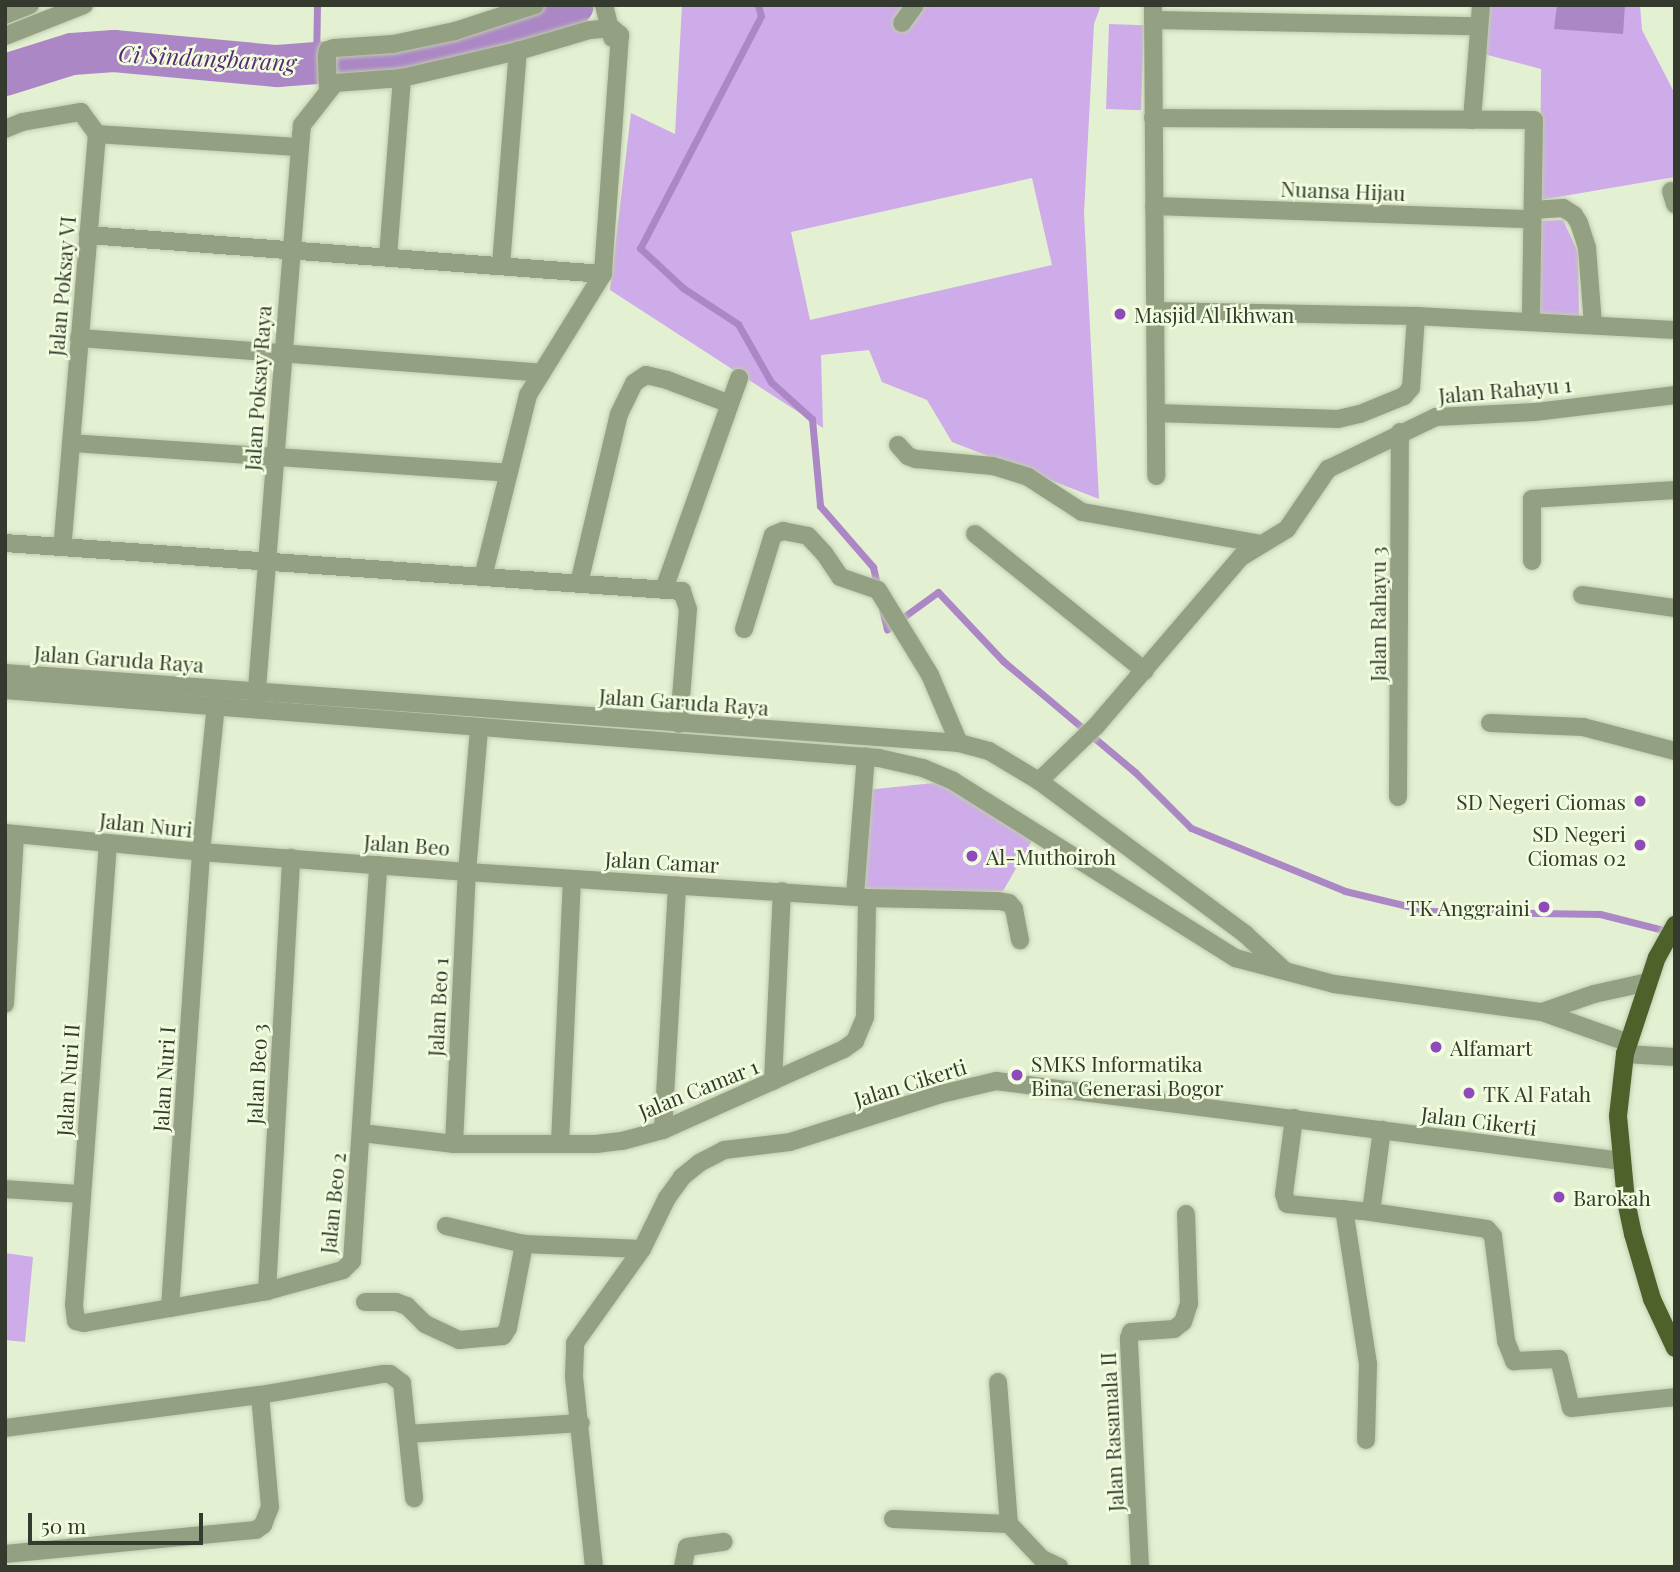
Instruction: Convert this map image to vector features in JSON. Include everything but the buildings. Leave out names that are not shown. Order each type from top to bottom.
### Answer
[{"type":"main road","points":[[1675,925],[1657,957],[1627,1049],[1618,1116],[1626,1201],[1638,1252],[1652,1299],[1675,1348]]},
{"type":"street","points":[[5,15],[30,5]]},
{"type":"street","points":[[5,36],[84,5]]},
{"type":"street","points":[[535,5],[455,31],[393,44],[334,48],[327,55],[331,87],[402,78],[518,51],[590,30],[612,28],[610,17]]},
{"type":"street","points":[[902,23],[915,5]]},
{"type":"street","points":[[1472,120],[1481,5]]},
{"type":"street","points":[[1156,476],[1153,13],[1479,26]]},
{"type":"street","points":[[483,577],[528,396],[603,274],[621,41],[610,17]]},
{"type":"street","points":[[501,265],[518,51]]},
{"type":"street","points":[[388,256],[402,78]]},
{"type":"street","name":"Jalan Poksay Raya","points":[[256,699],[302,125],[331,87]]},
{"type":"street","points":[[5,129],[22,122],[81,112],[97,134],[300,147]]},
{"type":"street","points":[[1153,118],[1534,120],[1531,321]]},
{"type":"street","name":"Jalan Poksay VI","points":[[62,547],[97,134]]},
{"type":"street","name":"Nuansa Hijau","points":[[1154,206],[1532,214],[1563,208],[1574,215],[1579,223],[1587,248],[1593,325]]},
{"type":"street","points":[[88,235],[603,274]]},
{"type":"street","points":[[1155,312],[1416,316],[1675,330]]},
{"type":"street","points":[[1156,413],[1338,419],[1360,414],[1404,396],[1411,388],[1416,316]]},
{"type":"street","points":[[79,338],[540,373]]},
{"type":"street","points":[[579,583],[619,414],[634,383],[646,375],[667,380],[730,404]]},
{"type":"street","points":[[664,589],[739,378]]},
{"type":"street","name":"Jalan Rahayu 1","points":[[1039,781],[1090,732],[1241,557],[1287,529],[1328,469],[1400,432],[1436,417],[1535,412],[1675,395]]},
{"type":"street","name":"Jalan Rahayu 3","points":[[1398,797],[1400,432]]},
{"type":"street","points":[[71,443],[507,473]]},
{"type":"street","points":[[898,445],[908,456],[916,459],[993,466],[1028,477],[1082,512],[1261,544]]},
{"type":"street","points":[[1532,561],[1532,499],[1675,490]]},
{"type":"street","points":[[744,629],[773,535],[783,531],[808,536],[824,553],[840,577],[878,590],[930,675],[959,743]]},
{"type":"street","points":[[975,534],[1145,671]]},
{"type":"street","points":[[5,543],[682,591],[688,609],[679,724]]},
{"type":"street","points":[[1582,595],[1675,608]]},
{"type":"street","name":"Jalan Garuda Raya","points":[[5,673],[217,697]]},
{"type":"street","name":"Jalan Garuda Raya","points":[[5,690],[451,706],[959,743],[989,751],[1039,781],[1245,934],[1286,972]]},
{"type":"street","name":"Jalan Nuri","points":[[10,833],[201,852],[217,697]]},
{"type":"street","name":"Jalan Garuda Raya","points":[[256,699],[448,726],[866,756],[923,768],[953,781],[1235,958],[1359,988],[1542,1012],[1627,1049],[1675,1057]]},
{"type":"street","points":[[448,726],[451,706]]},
{"type":"street","points":[[1490,723],[1583,727],[1675,751]]},
{"type":"street","name":"Jalan Beo","points":[[201,852],[467,872],[479,728]]},
{"type":"street","points":[[861,896],[866,756]]},
{"type":"street","points":[[5,1004],[10,833]]},
{"type":"street","name":"Jalan Nuri II","points":[[76,1321],[74,1305],[81,1194],[107,843]]},
{"type":"street","name":"Jalan Nuri I","points":[[170,1308],[201,852]]},
{"type":"street","name":"Jalan Beo 3","points":[[267,1291],[291,859]]},
{"type":"street","name":"Jalan Beo 2","points":[[76,1321],[93,1322],[267,1291],[343,1270],[352,1261],[378,865]]},
{"type":"street","name":"Jalan Camar","points":[[467,872],[861,896],[1003,901],[1014,909],[1020,940]]},
{"type":"street","name":"Jalan Beo 1","points":[[454,1144],[467,872]]},
{"type":"street","points":[[560,1143],[572,879]]},
{"type":"street","points":[[663,1130],[677,885]]},
{"type":"street","points":[[773,1082],[782,891]]},
{"type":"street","name":"Jalan Camar 1","points":[[362,1133],[454,1144],[622,1141],[663,1130],[844,1049],[855,1041],[861,1031],[864,1017],[861,896]]},
{"type":"street","name":"Jalan Garuda Raya","points":[[1542,1012],[1594,994],[1648,982]]},
{"type":"street","name":"Jalan Cikerti","points":[[594,1567],[574,1376],[575,1343],[642,1249],[667,1198],[682,1178],[699,1163],[723,1150],[790,1142],[972,1085],[996,1081],[1622,1161]]},
{"type":"street","points":[[1294,1118],[1284,1200],[1296,1207],[1371,1212],[1483,1228],[1490,1232],[1509,1353],[1514,1361],[1559,1359],[1569,1407],[1675,1397]]},
{"type":"street","points":[[1371,1212],[1382,1130]]},
{"type":"street","points":[[5,1189],[81,1194]]},
{"type":"street","points":[[1344,1209],[1368,1364],[1366,1440]]},
{"type":"street","name":"Jalan Rasamala II","points":[[1140,1567],[1129,1338],[1131,1332],[1174,1329],[1183,1322],[1189,1304],[1186,1214]]},
{"type":"street","points":[[446,1226],[524,1244],[642,1249]]},
{"type":"street","points":[[365,1302],[396,1302],[407,1306],[425,1324],[459,1340],[503,1336],[508,1328],[524,1244]]},
{"type":"street","points":[[5,1428],[260,1395],[390,1374],[402,1383],[414,1498]]},
{"type":"street","points":[[998,1382],[1009,1524],[1042,1559],[1059,1567]]},
{"type":"street","points":[[5,1554],[257,1530],[263,1525],[270,1507],[260,1395]]},
{"type":"street","points":[[408,1434],[581,1423]]},
{"type":"street","points":[[894,1519],[1009,1524]]},
{"type":"street","points":[[683,1567],[687,1547],[724,1542]]},
{"type":"shaded area","points":[[682,5],[1101,5],[1094,24],[1084,213],[1099,499],[952,442],[927,400],[882,382],[869,350],[821,355],[823,428],[610,290],[631,113],[675,134]],"holes":[[[1032,178],[1052,265],[810,320],[791,232]]]},
{"type":"shaded area","points":[[1484,5],[1640,5],[1642,30],[1675,94],[1675,177],[1540,200],[1541,69],[1480,53]]},
{"type":"shaded area","points":[[1557,5],[1625,5],[1623,34],[1554,29]]},
{"type":"shaded area","points":[[1109,24],[1144,25],[1141,110],[1106,109]]},
{"type":"shaded area","points":[[1563,220],[1578,252],[1579,316],[1540,317],[1538,221]]},
{"type":"shaded area","points":[[953,781],[1037,832],[1003,891],[878,891],[864,887],[866,790]]},
{"type":"shaded area","points":[[5,1253],[33,1257],[25,1342],[5,1340]]},
{"type":"waterway","points":[[316,63],[317,5]]},
{"type":"waterway","name":"Ci Sindangbarang","points":[[5,75],[72,54],[114,51],[277,66],[410,56],[519,26],[573,5]]},
{"type":"waterway","points":[[758,5],[761,16],[640,248],[683,288],[738,324],[771,382],[812,419],[820,506],[873,567],[878,588]]},
{"type":"waterway","points":[[882,609],[887,629],[938,592],[1003,661],[1135,772],[1191,828],[1345,891],[1428,911],[1600,914],[1671,932]]},
{"type":"place","name":"Masjid Al Ikhwan","points":[[1120,314]]},
{"type":"place","name":"SD Negeri Ciomas","points":[[1640,801]]},
{"type":"place","name":"SD Negeri Ciomas 02","points":[[1640,845]]},
{"type":"place","name":"Al-Muthoiroh","points":[[972,856]]},
{"type":"place","name":"TK Anggraini","points":[[1544,907]]},
{"type":"place","name":"Alfamart","points":[[1436,1047]]},
{"type":"place","name":"SMKS Informatika Bina Generasi Bogor","points":[[1017,1075]]},
{"type":"place","name":"TK Al Fatah","points":[[1469,1093]]},
{"type":"place","name":"Barokah","points":[[1559,1197]]}]
